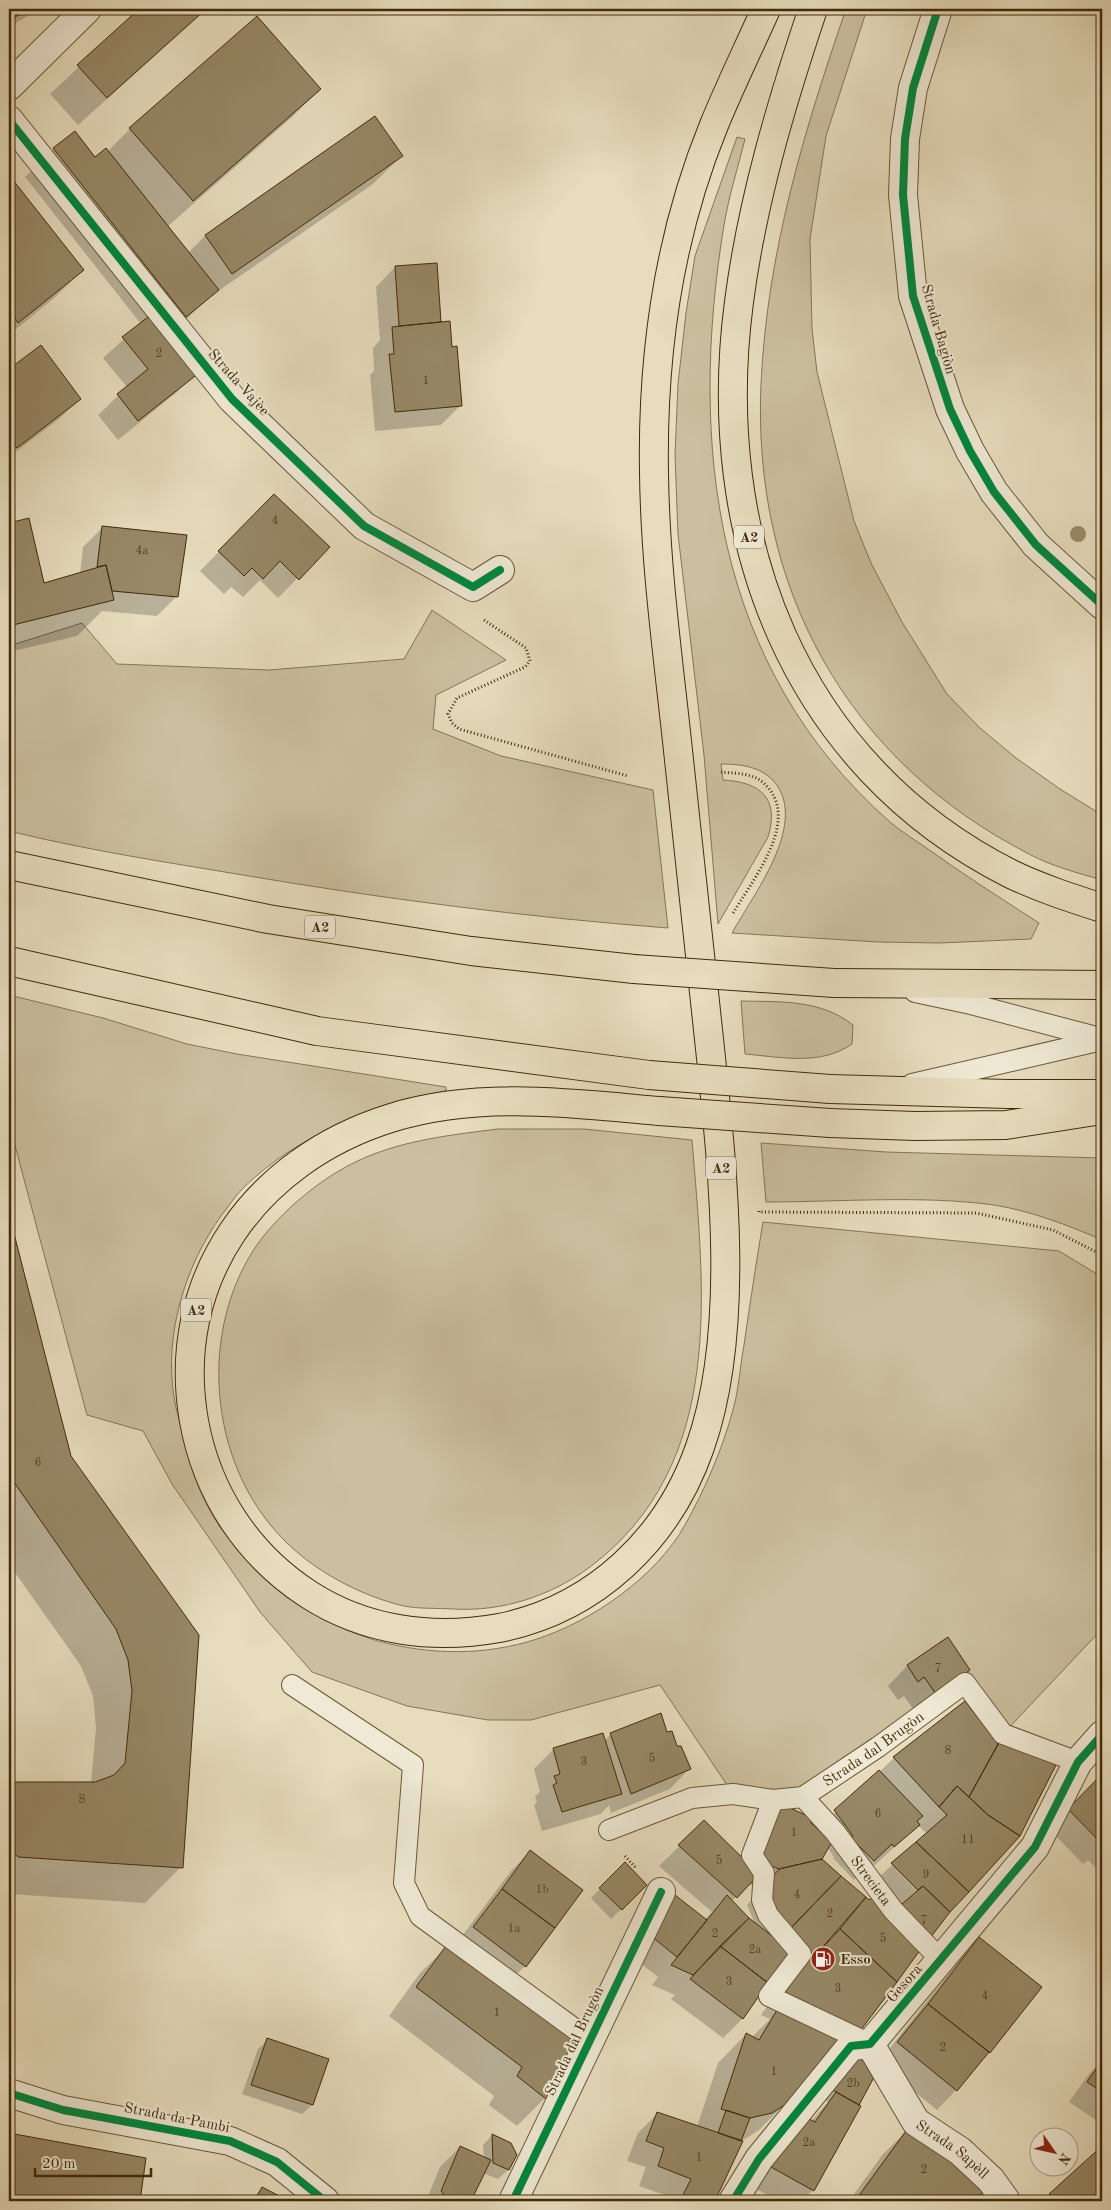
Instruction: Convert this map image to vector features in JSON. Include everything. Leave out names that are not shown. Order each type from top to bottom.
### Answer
[{"type":"highway","name":"A2","points":[[766,9],[712,130],[684,219],[671,270],[662,320],[654,423],[654,476],[659,575],[720,1144],[724,1242],[721,1346],[714,1398],[700,1448],[680,1495],[659,1528],[617,1573],[575,1602],[526,1622],[461,1634],[420,1632],[386,1627],[337,1610],[293,1584],[268,1563],[245,1538],[225,1508],[210,1476],[199,1446],[192,1410],[189,1374],[190,1341],[196,1309],[210,1273],[229,1237],[256,1201],[284,1174],[317,1151],[389,1118],[429,1108],[485,1102],[540,1101],[659,1111],[830,1123],[915,1126],[1006,1125],[1102,1110]]},
{"type":"highway","name":"A2","points":[[813,9],[770,149],[758,200],[739,305],[735,357],[733,411],[744,514],[756,565],[771,613],[790,657],[818,706],[852,750],[885,786],[968,849],[1011,874],[1061,895],[1102,908]]},
{"type":"highway","name":"A2","points":[[9,865],[268,919],[471,951],[634,969],[844,983],[1102,985]]},
{"type":"highway","points":[[9,961],[317,1031],[649,1075],[841,1089],[1008,1094],[1102,1094]]},
{"type":"street","points":[[9,86],[87,9]]},
{"type":"street","name":"Strada Bagiòn","points":[[938,9],[913,88],[905,139],[903,195],[913,296],[950,408],[970,451],[994,492],[1036,545],[1101,601]]},
{"type":"street","name":"Strada Vajèe","points":[[9,120],[232,400],[364,526],[473,588]]},
{"type":"street","points":[[473,588],[500,570]]},
{"type":"street","points":[[1078,1762],[1102,1735]]},
{"type":"street","name":"Gesora","points":[[870,2044],[1035,1847],[1078,1762]]},
{"type":"street","name":"Strada dal Brugòn","points":[[513,2201],[660,1892]]},
{"type":"street","points":[[733,2201],[759,2159],[851,2046],[870,2044]]},
{"type":"street","name":"Strada Sapèll","points":[[870,2044],[916,2122],[960,2151],[991,2180],[1006,2201]]},
{"type":"street","name":"Strada da Pambi","points":[[9,2093],[63,2110],[230,2141],[276,2162],[325,2201]]},
{"type":"lane","points":[[844,983],[914,992],[971,1004],[1102,1039]]},
{"type":"lane","points":[[841,1089],[906,1086],[1102,1039]]},
{"type":"lane","name":"Strada dal Brugòn","points":[[609,1830],[692,1798],[734,1794],[773,1800],[803,1797],[878,1747],[965,1683],[1003,1734],[1078,1762]]},
{"type":"lane","points":[[292,1685],[413,1765],[404,1883],[420,1916],[590,2040]]},
{"type":"lane","name":"Strecieta","points":[[803,1797],[835,1832],[893,1910],[941,1960]]},
{"type":"lane","points":[[773,1800],[752,1856],[764,1874],[762,1900],[768,1915],[802,1954],[769,1996],[870,2044]]},
{"type":"path","points":[[473,588],[469,610],[526,648],[530,661],[520,670],[458,698],[448,714],[452,723],[459,729],[628,776]]},
{"type":"path","points":[[721,772],[752,776],[765,784],[776,798],[779,813],[778,830],[771,847],[729,919]]},
{"type":"path","points":[[758,1203],[759,1212],[976,1214],[1052,1230],[1102,1255]]},
{"type":"path","points":[[609,1830],[608,1840],[660,1892]]},
{"type":"shaded area","points":[[846,9],[867,9],[826,136],[810,239],[812,329],[817,372],[854,521],[871,563],[902,622],[947,694],[980,728],[1016,758],[1060,789],[1102,815],[1102,880],[1055,866],[1037,858],[965,815],[909,769],[861,718],[823,660],[794,597],[773,530],[762,459],[761,384],[771,287],[779,240],[802,147]]},
{"type":"shaded area","points":[[737,137],[745,139],[724,225],[714,307],[710,389],[714,470],[728,548],[751,623],[785,694],[831,761],[895,826],[969,878],[1039,923],[1031,939],[940,943],[878,942],[732,933],[774,860],[785,820],[784,801],[771,778],[752,768],[729,764],[721,764],[723,780],[747,784],[764,795],[769,802],[771,823],[768,837],[718,924],[704,755],[678,534],[675,455],[678,384],[695,256]]},
{"type":"shaded area","points":[[432,610],[506,660],[436,695],[433,729],[501,756],[653,790],[668,928],[508,913],[349,892],[126,855],[9,831],[9,646],[82,623],[117,664],[269,670],[404,659]]},
{"type":"shaded area","points":[[9,995],[103,1018],[187,1044],[237,1054],[446,1087],[446,1091],[391,1105],[338,1125],[313,1137],[266,1168],[238,1194],[208,1236],[197,1257],[180,1302],[172,1350],[174,1397],[190,1462],[198,1485],[208,1507],[235,1547],[270,1582],[310,1611],[355,1633],[398,1646],[437,1651],[478,1651],[517,1645],[558,1631],[600,1609],[640,1579],[673,1544],[685,1525],[706,1483],[724,1440],[737,1394],[763,1222],[1059,1251],[1102,1277],[1102,1629],[1003,1734],[965,1683],[803,1797],[733,1794],[660,1685],[531,1720],[488,1720],[407,1706],[312,1672],[260,1612],[172,1484],[143,1431],[87,1415],[9,1123]]},
{"type":"shaded area","points":[[741,1001],[785,1002],[827,1010],[853,1025],[852,1044],[840,1051],[814,1058],[786,1058],[745,1054]]},
{"type":"shaded area","points":[[498,1129],[584,1129],[692,1140],[700,1256],[701,1314],[697,1371],[686,1426],[665,1478],[634,1525],[590,1567],[542,1594],[508,1605],[471,1609],[404,1606],[355,1589],[309,1562],[283,1539],[258,1508],[239,1473],[226,1435],[220,1395],[220,1354],[226,1314],[239,1277],[259,1242],[285,1212],[326,1179],[356,1162],[395,1147],[456,1134]]},
{"type":"shaded area","points":[[761,1143],[886,1152],[1102,1158],[1102,1240],[1049,1219],[994,1205],[938,1200],[766,1202]]},
{"type":"building","points":[[9,9],[29,9],[10,20]]},
{"type":"building","points":[[139,9],[206,9],[107,98],[77,65]]},
{"type":"building","points":[[257,16],[321,89],[193,201],[129,128]]},
{"type":"building","points":[[375,116],[403,156],[232,274],[205,235]]},
{"type":"building","points":[[75,131],[95,157],[106,148],[219,290],[186,317],[53,148]]},
{"type":"building","points":[[9,175],[84,270],[18,323],[9,310]]},
{"type":"building","points":[[437,263],[441,322],[399,326],[395,266]]},
{"type":"building","points":[[152,314],[199,373],[138,421],[117,394],[148,369],[122,337]]},
{"type":"building","points":[[450,321],[452,347],[457,346],[462,406],[395,412],[389,354],[394,354],[392,327]]},
{"type":"building","points":[[41,345],[81,399],[17,448],[9,437],[9,369]]},
{"type":"building","points":[[274,494],[330,547],[299,580],[280,561],[263,579],[252,568],[244,576],[218,551]]},
{"type":"building","points":[[29,518],[44,583],[106,565],[114,600],[9,626],[9,523]]},
{"type":"building","points":[[102,526],[187,535],[178,597],[112,591],[106,565],[97,567]]},
{"type":"building","points":[[9,1214],[71,1456],[199,1635],[183,1868],[18,1857],[9,1848],[9,1782],[95,1782],[114,1775],[125,1763],[132,1691],[128,1660],[116,1629],[9,1475]]},
{"type":"building","points":[[948,1637],[970,1670],[936,1694],[924,1677],[918,1682],[907,1665]]},
{"type":"building","points":[[965,1701],[998,1744],[969,1797],[957,1786],[939,1807],[893,1757]]},
{"type":"building","points":[[661,1713],[667,1732],[672,1731],[677,1746],[681,1746],[691,1769],[631,1794],[610,1733]]},
{"type":"building","points":[[603,1733],[622,1794],[562,1812],[553,1785],[557,1783],[554,1776],[560,1774],[553,1748]]},
{"type":"building","points":[[1000,1741],[1057,1763],[1020,1836],[988,1815],[969,1797]]},
{"type":"building","points":[[879,1770],[923,1816],[917,1821],[920,1825],[894,1847],[892,1844],[874,1861],[851,1838],[853,1836],[834,1810]]},
{"type":"building","points":[[1102,1774],[1102,1844],[1068,1809]]},
{"type":"building","points":[[957,1786],[988,1815],[1020,1836],[969,1892],[916,1842],[947,1815],[939,1807]]},
{"type":"building","points":[[777,1802],[812,1818],[811,1823],[832,1842],[822,1859],[779,1869],[758,1861]]},
{"type":"building","points":[[704,1820],[759,1874],[737,1898],[678,1845]]},
{"type":"building","points":[[916,1842],[969,1892],[950,1912],[923,1886],[918,1890],[891,1863]]},
{"type":"building","points":[[530,1850],[583,1890],[555,1928],[502,1889]]},
{"type":"building","points":[[822,1859],[841,1876],[788,1931],[769,1912],[766,1884],[779,1869]]},
{"type":"building","points":[[625,1862],[647,1885],[622,1910],[599,1888]]},
{"type":"building","points":[[841,1876],[866,1897],[815,1956],[788,1931]]},
{"type":"building","points":[[923,1886],[950,1912],[927,1942],[895,1910]]},
{"type":"building","points":[[502,1889],[555,1928],[526,1967],[473,1927]]},
{"type":"building","points":[[877,1892],[923,1946],[897,1982],[840,1929],[866,1897],[869,1900]]},
{"type":"building","points":[[675,1895],[707,1920],[677,1957],[645,1931]]},
{"type":"building","points":[[727,1895],[749,1918],[693,1975],[671,1965]]},
{"type":"building","points":[[749,1918],[791,1951],[768,1983],[720,1946]]},
{"type":"building","points":[[840,1929],[897,1982],[857,2035],[779,1995],[810,1952],[815,1956]]},
{"type":"building","points":[[979,1937],[1042,1987],[990,2053],[928,2004]]},
{"type":"building","points":[[448,1943],[578,2038],[546,2099],[517,2076],[522,2067],[416,1987]]},
{"type":"building","points":[[720,1946],[768,1983],[743,2019],[690,1979]]},
{"type":"building","points":[[928,2004],[989,2052],[957,2091],[897,2042]]},
{"type":"building","points":[[777,2010],[842,2039],[789,2102],[772,2113],[750,2118],[721,2109],[746,2033],[759,2040]]},
{"type":"building","points":[[267,2038],[329,2059],[313,2105],[251,2085]]},
{"type":"building","points":[[849,2051],[879,2068],[859,2105],[831,2089]]},
{"type":"building","points":[[1102,2060],[1102,2092],[1087,2082]]},
{"type":"building","points":[[836,2092],[861,2106],[814,2191],[762,2162],[800,2114],[815,2122]]},
{"type":"building","points":[[726,2110],[750,2118],[741,2141],[718,2133]]},
{"type":"building","points":[[657,2112],[743,2141],[715,2201],[680,2201],[691,2179],[658,2166],[664,2148],[646,2141]]},
{"type":"building","points":[[911,2124],[988,2185],[976,2201],[855,2201]]},
{"type":"building","points":[[9,2133],[146,2158],[140,2201],[12,2201],[13,2193],[9,2192]]},
{"type":"building","points":[[492,2134],[511,2143],[517,2155],[509,2170],[493,2163]]},
{"type":"building","points":[[460,2146],[491,2160],[471,2201],[448,2201],[441,2191]]},
{"type":"building","points":[[1102,2146],[1102,2201],[1055,2201],[1049,2194],[1067,2178],[1078,2178],[1078,2168]]},
{"type":"building","points":[[262,2187],[289,2201],[254,2201]]},
{"type":"cycle path","points":[[938,9],[913,88],[905,139],[903,195],[913,296],[950,409],[970,451],[994,492],[1036,545],[1102,605]]},
{"type":"cycle path","points":[[9,120],[232,399],[364,526],[473,587],[500,570]]},
{"type":"cycle path","points":[[733,2201],[759,2159],[851,2046],[870,2044],[1035,1847],[1078,1762],[1102,1735]]},
{"type":"cycle path","points":[[513,2201],[661,1892]]},
{"type":"cycle path","points":[[9,2093],[63,2110],[230,2141],[277,2162],[325,2201]]},
{"type":"place","name":"Esso","points":[[823,1959]]}]
